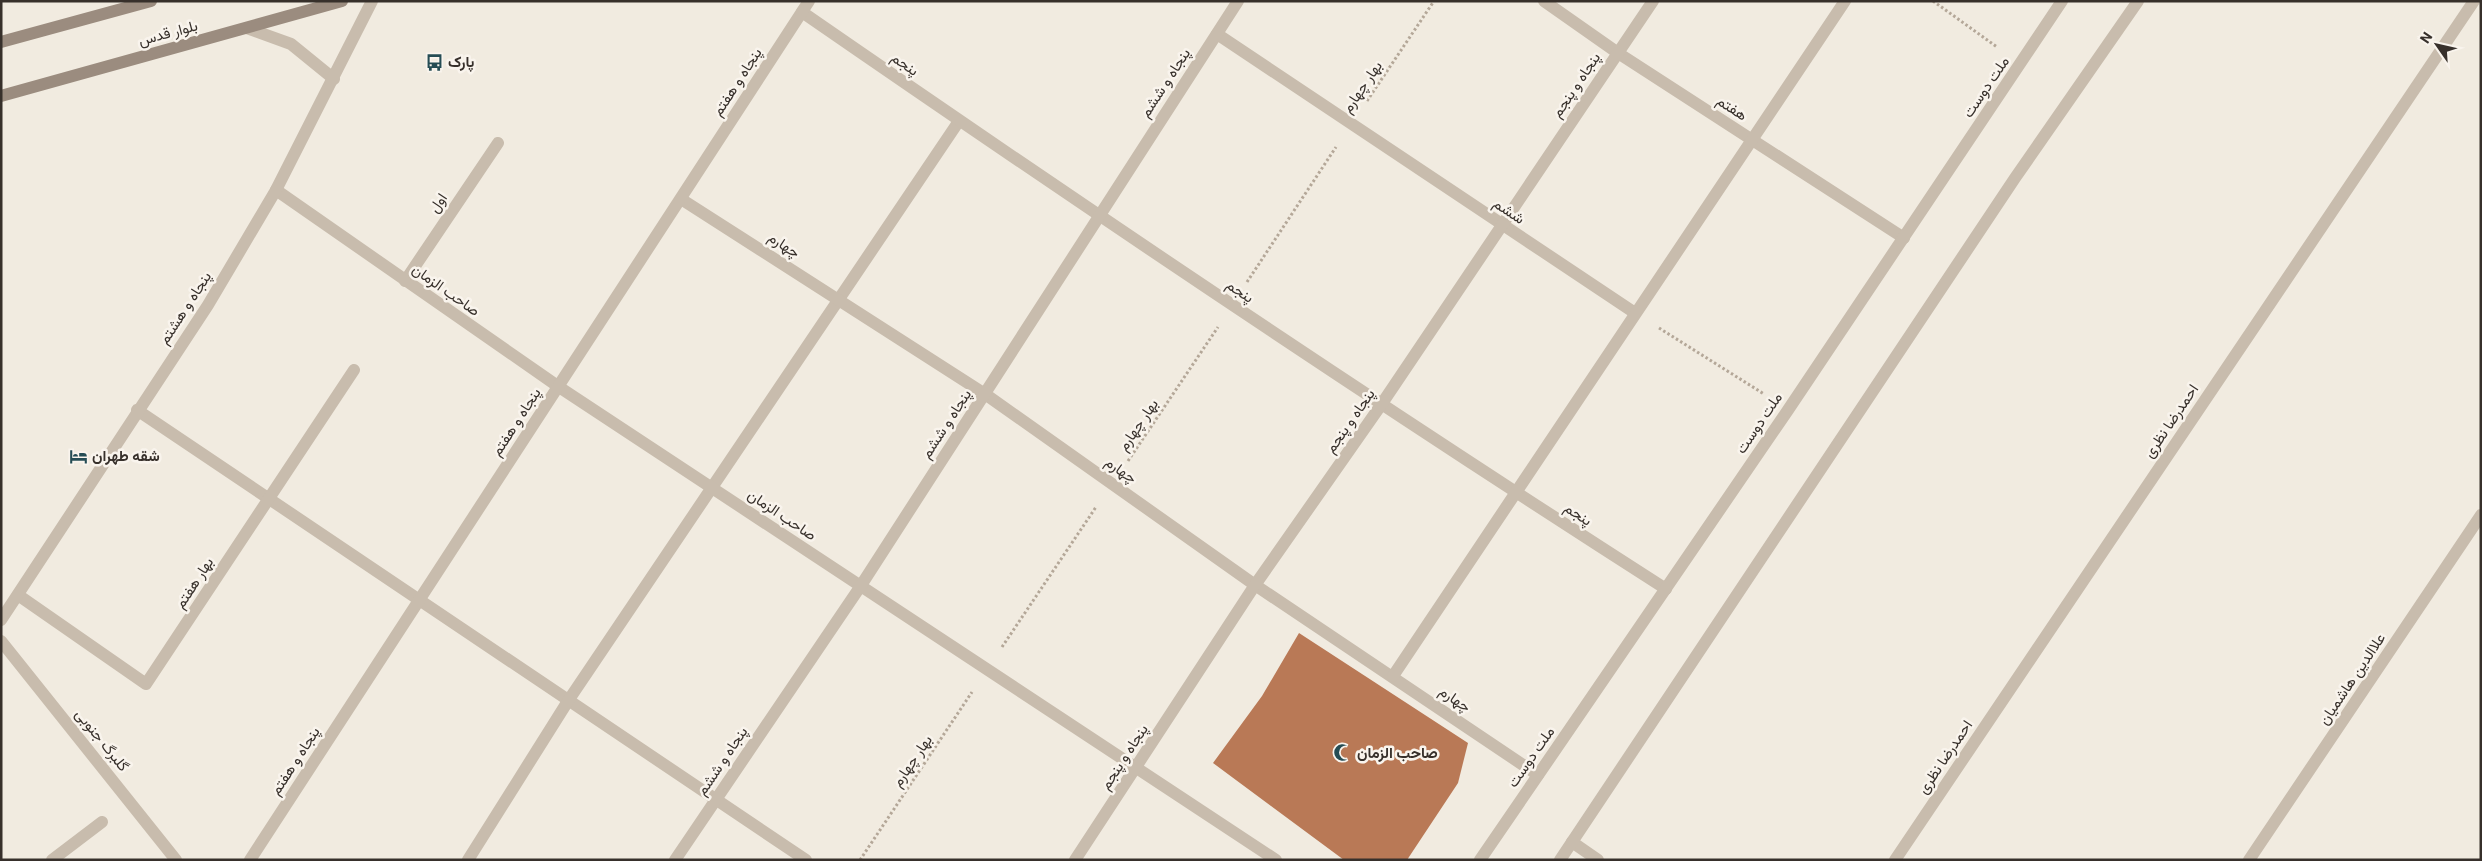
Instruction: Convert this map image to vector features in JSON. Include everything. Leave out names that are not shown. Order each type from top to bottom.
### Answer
[{"type":"main road","points":[[1,42],[151,1]]},
{"type":"main road","name":"بلوار قدس","points":[[1,96],[342,1]]},
{"type":"street","name":"پنجاه و هشتم","points":[[1,620],[137,410],[208,305],[276,190],[372,1]]},
{"type":"street","name":"پنجاه و ششم","points":[[675,860],[860,587],[1238,1]]},
{"type":"street","name":"هفتم","points":[[1544,1],[1753,141],[1904,238]]},
{"type":"street","name":"پنجاه و پنجم","points":[[1075,860],[1138,767],[1255,585],[1381,405],[1653,1]]},
{"type":"street","points":[[1392,676],[1753,141],[1845,1]]},
{"type":"street","name":"ملت دوست","points":[[1480,860],[1788,410],[2062,1]]},
{"type":"street","points":[[1560,860],[2015,178],[2138,1]]},
{"type":"street","name":"احمدرضا نظری","points":[[1895,860],[2474,1]]},
{"type":"street","name":"پنجم","points":[[805,7],[960,121],[1098,217],[1381,405],[1666,589]]},
{"type":"street","name":"پنجاه و هفتم","points":[[250,860],[805,7]]},
{"type":"street","points":[[247,28],[290,44],[334,79]]},
{"type":"street","name":"ششم","points":[[1217,34],[1502,226],[1636,313]]},
{"type":"street","points":[[468,860],[568,701],[714,488],[960,121]]},
{"type":"street","name":"اول","points":[[405,281],[498,143]]},
{"type":"street","name":"صاحب الزمان","points":[[276,190],[558,387],[714,488],[860,587],[1138,767],[1276,860]]},
{"type":"street","name":"چهارم","points":[[681,199],[985,394],[1255,585],[1538,775]]},
{"type":"street","name":"بهار هفتم","points":[[18,595],[146,684],[354,370]]},
{"type":"street","points":[[137,410],[806,860]]},
{"type":"street","name":"علاالدین هاشمیان","points":[[2249,860],[2481,515]]},
{"type":"street","name":"گلبرگ جنوبی","points":[[1,641],[176,860]]},
{"type":"street","points":[[52,860],[102,822]]},
{"type":"street","points":[[1572,842],[1598,860]]},
{"type":"path","name":"بهار چهارم","points":[[860,860],[1232,306],[1434,1]]},
{"type":"path","points":[[1933,1],[2021,64]]},
{"type":"path","points":[[1636,313],[1788,410]]},
{"type":"building","name":"صاحب الزمان","points":[[1299,633],[1468,743],[1458,783],[1407,860],[1344,860],[1213,763],[1262,696]]},
{"type":"place","name":"پارک","points":[[434,62]]},
{"type":"place","name":"شقه طهران","points":[[78,456]]},
{"type":"place","name":"صاحب الزمان","points":[[1343,753]]}]
